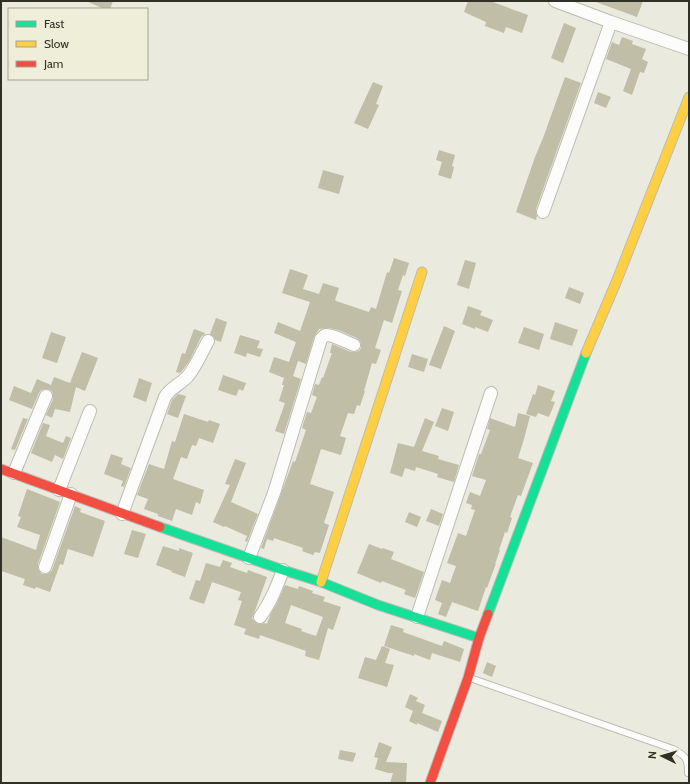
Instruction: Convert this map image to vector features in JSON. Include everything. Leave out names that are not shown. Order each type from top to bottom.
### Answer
[{"type":"street","points":[[555,1],[689,49]]},
{"type":"street","points":[[542,212],[611,22]]},
{"type":"street","points":[[430,783],[468,678],[479,638],[581,364],[617,280],[689,97]]},
{"type":"street","points":[[321,582],[422,272]]},
{"type":"street","points":[[249,558],[274,494],[321,340],[326,335],[354,345]]},
{"type":"street","points":[[122,514],[165,397],[168,391],[187,377],[193,369],[208,340]]},
{"type":"street","points":[[417,617],[491,393]]},
{"type":"street","points":[[14,473],[46,396]]},
{"type":"street","points":[[45,567],[65,492],[90,411]]},
{"type":"street","points":[[1,469],[122,514],[321,582],[378,605],[479,638]]},
{"type":"street","points":[[260,617],[270,601],[284,570]]},
{"type":"lane","points":[[468,678],[673,749],[686,758],[688,763],[688,773]]},
{"type":"building","points":[[86,1],[113,1],[110,8],[102,8]]},
{"type":"building","points":[[468,1],[490,1],[528,15],[522,33],[506,27],[504,33],[485,26],[486,22],[464,12]]},
{"type":"building","points":[[596,1],[643,1],[637,17]]},
{"type":"building","points":[[564,23],[576,28],[563,63],[551,58]]},
{"type":"building","points":[[622,37],[633,41],[632,44],[646,49],[642,59],[648,62],[644,73],[640,72],[632,95],[623,91],[631,69],[606,59],[612,42],[619,45]]},
{"type":"building","points":[[565,77],[581,83],[536,209],[536,220],[516,212]]},
{"type":"building","points":[[373,82],[383,86],[376,104],[379,105],[368,129],[354,123]]},
{"type":"building","points":[[598,92],[611,97],[606,108],[594,103]]},
{"type":"building","points":[[439,150],[455,155],[451,179],[438,175],[442,162],[436,160]]},
{"type":"building","points":[[323,170],[344,176],[339,194],[318,188]]},
{"type":"building","points":[[394,258],[409,263],[405,276],[403,275],[398,290],[402,291],[392,323],[384,320],[375,348],[381,350],[376,364],[372,363],[360,406],[357,405],[354,414],[348,413],[340,436],[346,438],[341,455],[321,449],[310,484],[334,492],[324,523],[329,525],[320,553],[315,552],[313,555],[302,551],[303,548],[274,538],[273,541],[267,539],[264,549],[261,548],[293,461],[295,462],[306,430],[302,428],[307,412],[311,413],[317,397],[312,395],[315,384],[319,385],[322,377],[323,378],[332,353],[330,353],[332,344],[351,352],[359,351],[361,348],[360,341],[357,338],[338,330],[329,328],[319,329],[314,337],[306,364],[298,361],[293,376],[301,379],[284,434],[275,431],[285,403],[279,401],[284,385],[282,385],[284,378],[269,372],[274,357],[289,362],[296,342],[274,333],[278,322],[300,331],[310,302],[282,293],[290,269],[308,275],[303,289],[319,294],[323,283],[339,288],[336,301],[369,312],[371,307],[376,309],[387,272],[389,273]]},
{"type":"building","points":[[465,260],[476,263],[469,289],[457,285]]},
{"type":"building","points":[[569,287],[584,293],[580,304],[565,298]]},
{"type":"building","points":[[468,306],[482,311],[480,315],[493,320],[488,332],[462,324]]},
{"type":"building","points":[[216,318],[227,322],[221,342],[215,340],[210,334]]},
{"type":"building","points":[[555,322],[578,330],[572,346],[550,339]]},
{"type":"building","points":[[444,326],[455,331],[441,369],[429,365]]},
{"type":"building","points":[[524,327],[544,334],[539,350],[518,343]]},
{"type":"building","points":[[194,329],[205,334],[201,337],[190,360],[182,371],[180,373],[176,372],[182,353],[185,354]]},
{"type":"building","points":[[51,332],[66,337],[57,363],[42,358]]},
{"type":"building","points":[[240,335],[260,341],[257,348],[263,349],[260,357],[247,353],[246,357],[234,353]]},
{"type":"building","points":[[82,352],[98,358],[85,391],[76,387],[70,412],[55,409],[52,418],[46,415],[53,399],[52,391],[48,389],[41,390],[32,409],[9,400],[14,386],[31,393],[37,379],[51,385],[54,377],[70,383]]},
{"type":"building","points":[[412,354],[428,359],[424,372],[408,367]]},
{"type":"building","points":[[223,375],[246,383],[243,391],[239,389],[236,396],[218,390]]},
{"type":"building","points":[[139,378],[152,383],[146,402],[133,397]]},
{"type":"building","points":[[538,385],[555,391],[551,401],[555,402],[549,417],[538,413],[536,417],[526,414]]},
{"type":"building","points":[[178,394],[186,396],[178,418],[167,414],[172,400]]},
{"type":"building","points":[[442,408],[454,412],[448,431],[435,426]]},
{"type":"building","points":[[518,413],[530,416],[518,458],[533,463],[521,496],[518,495],[510,517],[512,518],[507,533],[505,532],[496,564],[478,611],[452,602],[446,617],[438,614],[442,603],[435,600],[442,580],[450,583],[456,566],[447,563],[458,533],[466,536],[475,510],[471,509],[472,505],[466,503],[470,492],[480,496],[486,480],[472,476],[479,454],[481,454],[490,430],[487,429],[490,418],[515,427]]},
{"type":"building","points":[[184,414],[208,422],[209,420],[220,424],[213,443],[199,438],[196,446],[192,445],[187,459],[181,457],[173,479],[204,490],[200,504],[196,502],[192,515],[176,509],[172,521],[144,509],[148,499],[137,495],[149,464],[164,469],[172,441],[175,442]]},
{"type":"building","points":[[23,418],[28,419],[15,450],[11,449]]},
{"type":"building","points":[[425,418],[434,422],[422,451],[439,456],[438,459],[459,465],[454,482],[437,477],[438,474],[416,467],[415,471],[405,468],[402,477],[390,473],[398,443],[414,447]]},
{"type":"building","points":[[43,423],[50,425],[46,436],[63,443],[66,436],[71,438],[63,459],[55,455],[52,462],[31,453]]},
{"type":"building","points":[[111,454],[123,458],[121,464],[131,468],[124,487],[121,486],[123,481],[104,474]]},
{"type":"building","points":[[235,459],[246,463],[231,502],[258,514],[247,542],[245,541],[247,536],[213,522],[230,485],[225,484]]},
{"type":"building","points":[[27,489],[60,502],[38,564],[38,569],[42,574],[47,574],[52,570],[75,506],[81,509],[80,512],[105,521],[93,557],[68,549],[63,565],[60,564],[50,592],[36,587],[35,589],[23,585],[25,579],[1,571],[1,537],[36,550],[40,535],[17,527],[21,517],[18,516]]},
{"type":"building","points":[[431,509],[443,514],[439,526],[426,521]]},
{"type":"building","points":[[409,512],[421,517],[417,527],[405,522]]},
{"type":"building","points":[[132,530],[146,534],[138,558],[124,554]]},
{"type":"building","points":[[369,544],[394,552],[391,559],[424,572],[415,598],[404,594],[406,590],[382,581],[381,583],[357,573]]},
{"type":"building","points":[[163,546],[179,551],[179,548],[193,553],[185,577],[156,565]]},
{"type":"building","points":[[223,560],[232,563],[230,567],[247,573],[248,570],[267,577],[252,618],[256,623],[267,624],[285,585],[298,589],[299,586],[313,591],[312,593],[325,597],[323,601],[341,607],[333,630],[328,628],[319,660],[305,656],[306,651],[260,635],[259,639],[244,634],[246,629],[234,625],[242,601],[238,600],[241,592],[212,582],[204,604],[189,599],[196,580],[200,581],[206,563],[220,567]],"holes":[[[291,605],[323,617],[316,636],[285,623]]]},
{"type":"building","points":[[391,625],[404,629],[403,632],[442,646],[444,641],[464,649],[460,662],[432,653],[430,660],[384,646]]},
{"type":"building","points":[[382,646],[390,649],[385,663],[394,665],[387,687],[358,678],[365,657],[376,660]]},
{"type":"building","points":[[487,662],[496,666],[492,677],[483,673]]},
{"type":"building","points":[[410,694],[418,698],[416,701],[425,705],[422,713],[442,721],[438,732],[409,721],[413,711],[405,707]]},
{"type":"building","points":[[379,742],[392,747],[386,762],[407,763],[406,783],[390,783],[393,773],[375,769],[378,758],[374,757]]},
{"type":"building","points":[[340,750],[356,753],[353,762],[338,759]]},
{"type":"traffic: fast","points":[[488,614],[586,353]]},
{"type":"traffic: fast","points":[[160,527],[321,582],[378,605],[479,638]]},
{"type":"traffic: slow","points":[[586,353],[617,280],[689,97]]},
{"type":"traffic: slow","points":[[321,582],[422,272]]},
{"type":"traffic: jam","points":[[1,469],[160,527]]},
{"type":"traffic: jam","points":[[430,783],[468,678],[479,638],[488,614]]}]
